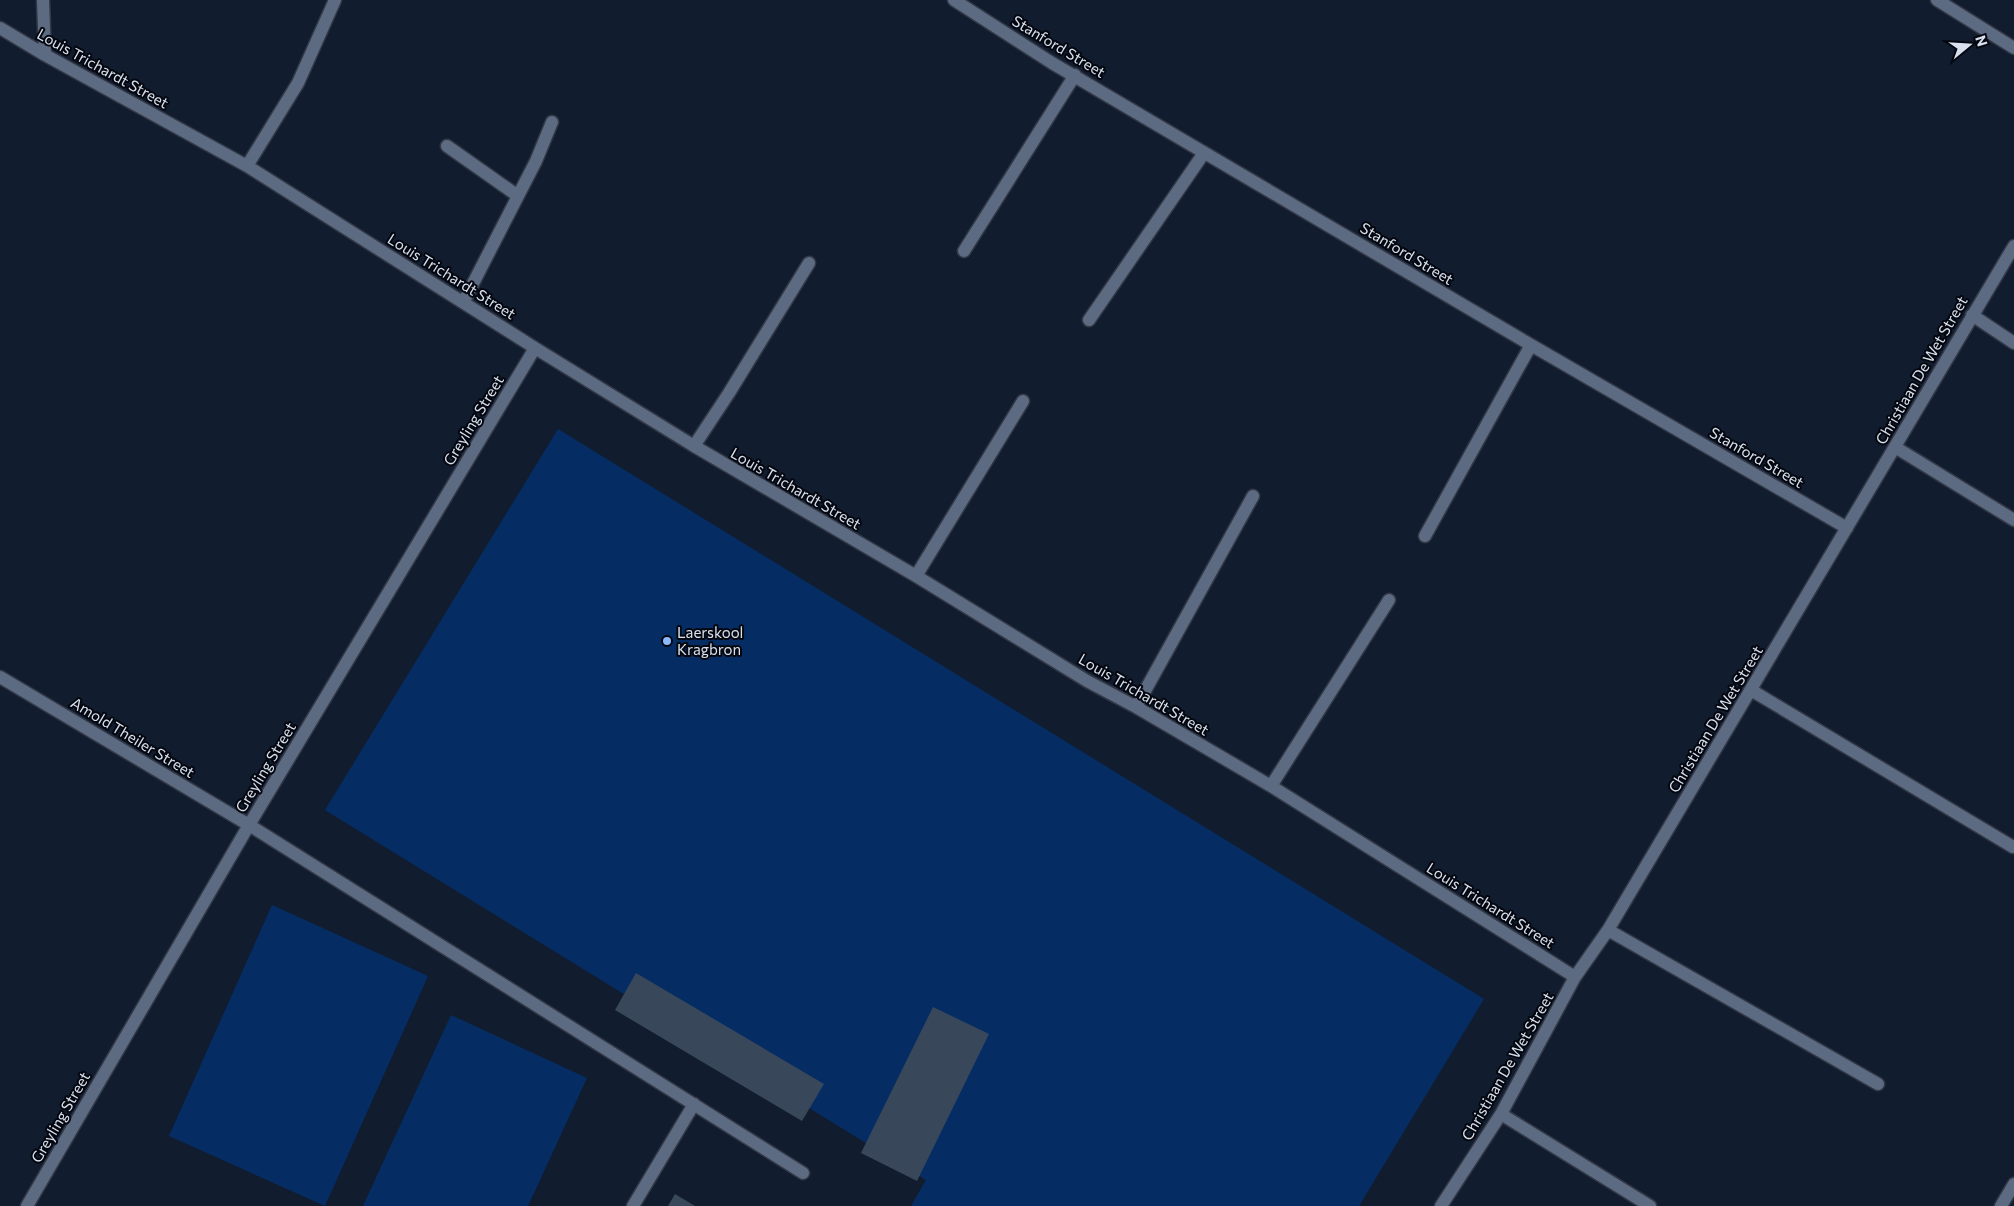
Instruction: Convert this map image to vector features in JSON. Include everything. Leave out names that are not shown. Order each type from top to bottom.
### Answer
[{"type":"street","points":[[43,0],[45,55]]},
{"type":"street","points":[[247,166],[298,83],[335,0]]},
{"type":"street","name":"Stanford Street","points":[[954,0],[1074,75],[1531,346],[1847,528]]},
{"type":"street","points":[[1937,0],[2014,48]]},
{"type":"street","name":"Louis Trichardt Street","points":[[0,28],[45,55],[247,166],[694,446],[916,576],[1087,681],[1136,707],[1271,786],[1576,977]]},
{"type":"street","points":[[964,251],[1074,75]]},
{"type":"street","points":[[464,301],[536,161],[552,122]]},
{"type":"street","points":[[448,146],[518,196]]},
{"type":"street","points":[[1089,320],[1204,152]]},
{"type":"street","name":"Christiaan De Wet Street","points":[[1441,1206],[1501,1114],[1576,977],[1608,930],[2014,246]]},
{"type":"street","points":[[694,446],[809,263]]},
{"type":"street","points":[[1972,315],[2014,343]]},
{"type":"street","points":[[1425,536],[1531,346]]},
{"type":"street","name":"Greyling Street","points":[[27,1206],[249,825],[535,348]]},
{"type":"street","points":[[916,576],[1023,401]]},
{"type":"street","points":[[1895,447],[2014,520]]},
{"type":"street","points":[[1136,707],[1253,496]]},
{"type":"street","points":[[1271,786],[1389,600]]},
{"type":"street","name":"Amold Theiler Street","points":[[0,678],[249,825],[803,1173]]},
{"type":"street","points":[[1751,690],[2013,848]]},
{"type":"street","points":[[1608,930],[1878,1084]]},
{"type":"street","points":[[633,1206],[694,1104]]},
{"type":"street","points":[[1501,1114],[1650,1206]]},
{"type":"street","points":[[2001,1206],[2014,1184]]},
{"type":"shaded area","name":"Laerskool Kragbron","points":[[558,429],[1484,999],[1359,1206],[911,1206],[926,1180],[325,810]]},
{"type":"shaded area","points":[[272,905],[428,976],[325,1206],[169,1136]]},
{"type":"shaded area","points":[[451,1015],[587,1078],[528,1206],[363,1206]]},
{"type":"building","points":[[636,973],[824,1084],[802,1121],[615,1010]]},
{"type":"building","points":[[933,1007],[989,1034],[917,1181],[861,1153]]},
{"type":"building","points":[[675,1194],[695,1206],[668,1206]]},
{"type":"place","name":"Laerskool Kragbron","points":[[667,641]]}]
